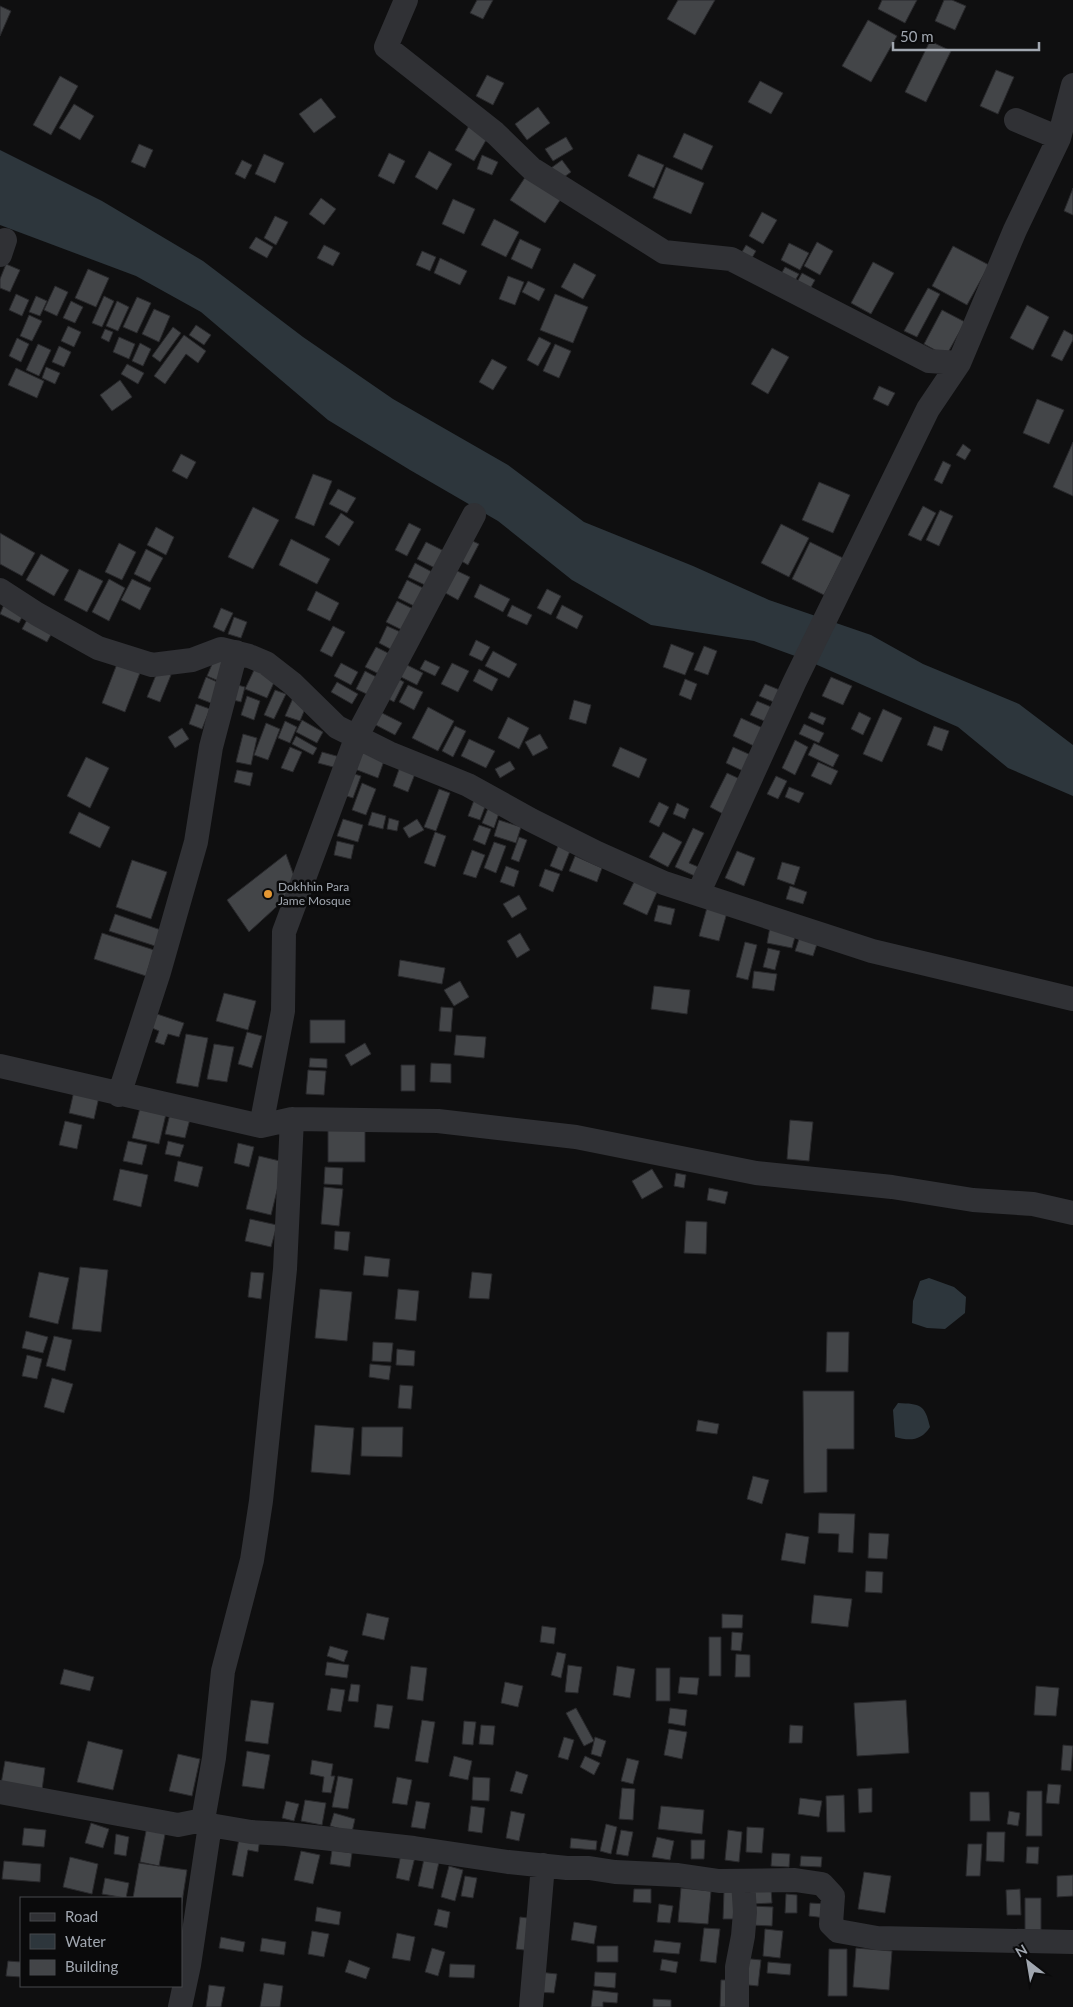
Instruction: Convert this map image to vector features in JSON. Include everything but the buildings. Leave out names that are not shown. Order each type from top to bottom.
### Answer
[{"type":"street","points":[[406,0],[386,47],[495,132],[532,169],[664,252],[731,259],[930,361],[959,363]]},
{"type":"street","points":[[698,894],[794,683],[928,409],[959,363],[1015,230],[1059,138],[1073,85]]},
{"type":"street","points":[[1016,120],[1059,138]]},
{"type":"street","points":[[261,1126],[283,1011],[284,932],[357,736],[474,516]]},
{"type":"street","points":[[0,590],[37,614],[98,648],[152,665],[192,660],[221,649],[236,652],[266,663],[293,684],[336,726],[389,752],[468,785],[597,853],[664,883],[872,951],[1073,999]]},
{"type":"street","points":[[119,1095],[159,972],[196,842],[211,747],[236,652]]},
{"type":"street","points":[[0,1066],[119,1095],[261,1126],[292,1118],[438,1121],[576,1137],[756,1173],[892,1187],[972,1200],[1034,1204],[1073,1213]]},
{"type":"street","points":[[180,2007],[189,1965],[223,1671],[250,1568],[261,1501],[284,1269],[292,1118]]},
{"type":"street","points":[[0,1792],[178,1825],[206,1823],[251,1832],[414,1848],[543,1865],[590,1868],[615,1872],[678,1875],[719,1881],[795,1880],[822,1884],[833,1896],[831,1924],[838,1930],[877,1938],[1073,1942]]},
{"type":"street","points":[[531,2007],[543,1865]]},
{"type":"street","points":[[737,2007],[738,1967],[744,1920],[743,1881]]},
{"type":"water","points":[[0,150],[102,201],[203,261],[303,337],[393,399],[508,465],[584,522],[693,566],[769,600],[871,635],[923,664],[1019,704],[1073,745],[1073,796],[1008,768],[958,727],[806,660],[754,641],[651,625],[572,580],[498,521],[328,420],[201,312],[136,276],[0,225]]},
{"type":"water","points":[[929,1278],[954,1287],[966,1297],[965,1313],[945,1329],[927,1328],[912,1323],[913,1301],[920,1281]]},
{"type":"water","points":[[898,1403],[916,1405],[923,1410],[930,1427],[927,1432],[915,1439],[895,1437],[893,1410]]},
{"type":"place","name":"Dokhhin Para Jame Mosque","points":[[268,894]]}]
